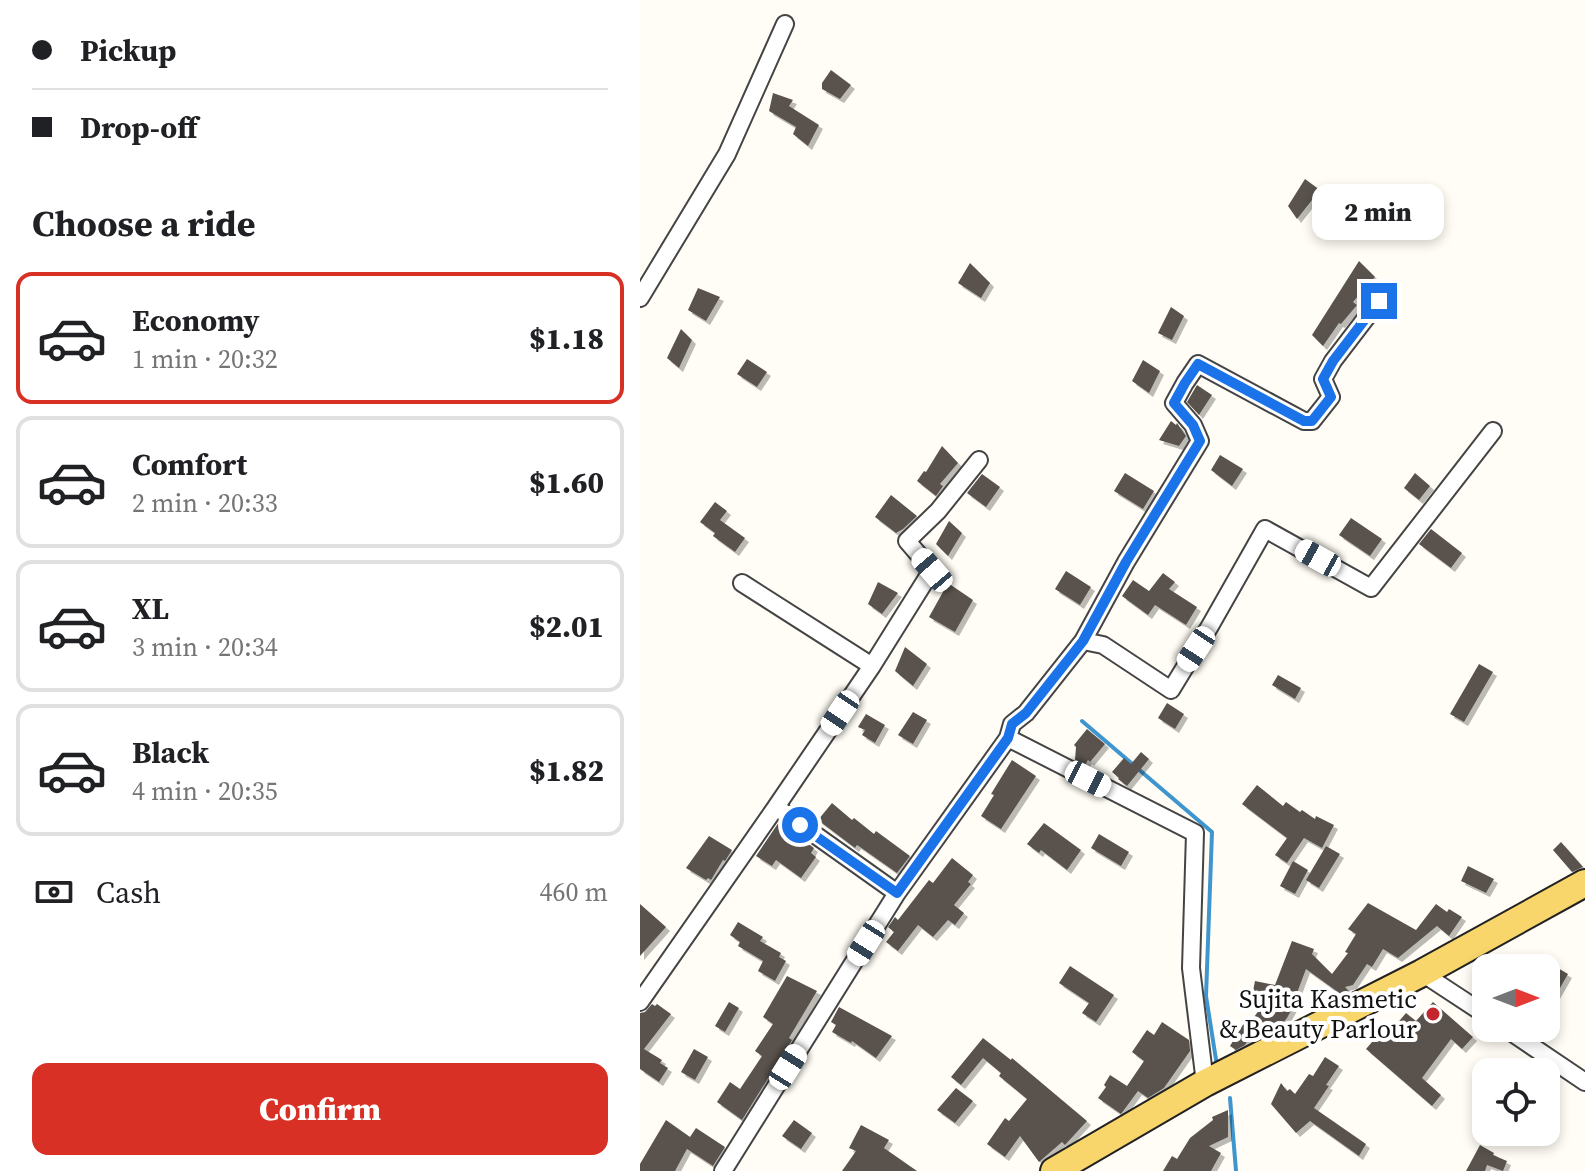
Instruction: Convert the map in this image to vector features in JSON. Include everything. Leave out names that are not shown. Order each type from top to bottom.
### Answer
[{"type":"main road","points":[[1054,1171],[1205,1083],[1422,973],[1585,883]]},
{"type":"street","points":[[640,298],[727,154],[785,24]]},
{"type":"street","points":[[723,1171],[897,893],[1008,738],[1012,724],[1032,707],[1083,641],[1126,562],[1200,441],[1193,425],[1174,403],[1198,364],[1304,421],[1312,421],[1331,397],[1323,379],[1328,370],[1379,301]]},
{"type":"street","points":[[1083,641],[1103,645],[1171,690],[1265,529],[1371,588],[1493,431]]},
{"type":"street","points":[[640,1002],[872,666],[932,570],[907,541],[938,511],[979,460]]},
{"type":"street","points":[[742,583],[872,666]]},
{"type":"street","points":[[1008,738],[1195,833],[1191,968],[1205,1083]]},
{"type":"street","points":[[776,807],[897,893]]},
{"type":"street","points":[[1422,973],[1472,1006]]},
{"type":"street","points":[[1526,1042],[1585,1082]]},
{"type":"building","points":[[831,70],[851,85],[840,99],[822,89],[822,83]]},
{"type":"building","points":[[773,93],[793,100],[789,106],[819,125],[808,146],[793,134],[796,127],[769,111]]},
{"type":"building","points":[[1305,179],[1320,190],[1297,219],[1288,206]]},
{"type":"building","points":[[1359,261],[1375,277],[1353,302],[1357,305],[1323,346],[1312,335]]},
{"type":"building","points":[[970,263],[990,283],[981,298],[958,283]]},
{"type":"building","points":[[698,288],[720,297],[706,321],[688,310]]},
{"type":"building","points":[[1171,307],[1184,316],[1172,340],[1158,333]]},
{"type":"building","points":[[681,329],[692,340],[679,368],[667,358]]},
{"type":"building","points":[[747,359],[767,372],[757,387],[737,374]]},
{"type":"building","points":[[1143,360],[1160,371],[1149,393],[1132,381]]},
{"type":"building","points":[[1197,385],[1212,395],[1199,415],[1187,402]]},
{"type":"building","points":[[1171,421],[1177,423],[1186,436],[1179,446],[1159,440]]},
{"type":"building","points":[[942,446],[958,463],[940,484],[943,486],[936,496],[917,481]]},
{"type":"building","points":[[1220,455],[1243,469],[1232,486],[1211,470]]},
{"type":"building","points":[[1125,473],[1154,491],[1143,509],[1114,491]]},
{"type":"building","points":[[1415,473],[1430,486],[1419,500],[1404,488]]},
{"type":"building","points":[[982,474],[1000,487],[986,507],[967,493]]},
{"type":"building","points":[[891,495],[917,516],[896,533],[875,517]]},
{"type":"building","points":[[715,502],[727,511],[720,520],[745,538],[735,552],[700,522]]},
{"type":"building","points":[[1351,518],[1382,539],[1370,556],[1339,535]]},
{"type":"building","points":[[949,521],[962,533],[948,556],[936,544]]},
{"type":"building","points":[[1431,529],[1462,553],[1451,568],[1419,544]]},
{"type":"building","points":[[1066,571],[1091,587],[1080,605],[1055,589]]},
{"type":"building","points":[[1163,573],[1175,582],[1169,589],[1197,607],[1186,625],[1155,605],[1148,615],[1122,596],[1133,580],[1149,591]]},
{"type":"building","points":[[878,582],[898,593],[882,614],[868,604]]},
{"type":"building","points":[[948,583],[973,600],[955,632],[929,617]]},
{"type":"building","points":[[905,647],[927,664],[913,686],[895,671]]},
{"type":"building","points":[[1479,664],[1493,672],[1464,722],[1450,714]]},
{"type":"building","points":[[1278,675],[1301,688],[1295,699],[1272,685]]},
{"type":"building","points":[[1167,703],[1184,714],[1175,729],[1158,718]]},
{"type":"building","points":[[913,712],[927,720],[913,744],[898,735]]},
{"type":"building","points":[[866,714],[885,725],[875,743],[862,735],[865,730],[858,727]]},
{"type":"building","points":[[1087,729],[1105,744],[1085,765],[1075,760],[1074,745]]},
{"type":"building","points":[[1141,752],[1149,759],[1127,786],[1112,772],[1124,758],[1131,764]]},
{"type":"building","points":[[1012,760],[1036,776],[1001,829],[981,816]]},
{"type":"building","points":[[1257,785],[1283,806],[1286,802],[1300,812],[1302,810],[1315,819],[1316,816],[1334,825],[1322,848],[1304,838],[1287,863],[1275,855],[1287,838],[1242,804]]},
{"type":"building","points":[[832,803],[852,820],[854,818],[874,834],[876,831],[910,856],[897,873],[857,845],[855,848],[818,820]]},
{"type":"building","points":[[779,822],[814,848],[811,853],[816,857],[801,878],[776,860],[772,866],[756,856]]},
{"type":"building","points":[[1044,823],[1081,850],[1067,870],[1041,850],[1039,853],[1027,844]]},
{"type":"building","points":[[1099,834],[1129,852],[1121,866],[1091,848]]},
{"type":"building","points":[[709,836],[732,850],[711,880],[706,880],[686,868]]},
{"type":"building","points":[[1561,842],[1583,867],[1572,872],[1553,850]]},
{"type":"building","points":[[1326,846],[1340,854],[1319,888],[1306,880]]},
{"type":"building","points":[[952,858],[973,875],[968,882],[971,884],[954,905],[964,913],[955,925],[948,920],[933,937],[918,925],[898,951],[886,942],[894,932],[888,927],[895,917],[898,920],[929,880],[933,883]]},
{"type":"building","points":[[1293,861],[1308,870],[1295,894],[1280,886]]},
{"type":"building","points":[[1468,866],[1494,879],[1486,893],[1461,881]]},
{"type":"building","points":[[1368,903],[1416,930],[1436,904],[1462,917],[1449,936],[1437,926],[1398,958],[1383,949],[1372,967],[1367,964],[1353,985],[1345,987],[1350,992],[1342,995],[1306,969],[1296,1002],[1279,1028],[1271,1027],[1267,1034],[1254,1040],[1249,1038],[1245,1045],[1236,1050],[1230,1046],[1244,1023],[1248,1025],[1266,1001],[1252,996],[1255,981],[1275,985],[1292,941],[1314,949],[1312,954],[1332,974],[1348,953],[1345,952],[1356,934],[1348,929]]},
{"type":"building","points":[[640,904],[666,927],[640,956]]},
{"type":"building","points":[[738,922],[763,937],[760,941],[781,953],[779,957],[786,961],[775,981],[758,971],[763,961],[738,946],[740,942],[730,935]]},
{"type":"building","points":[[1070,966],[1114,995],[1096,1022],[1082,1013],[1089,1003],[1059,983]]},
{"type":"building","points":[[1560,969],[1568,974],[1560,988]]},
{"type":"building","points":[[787,976],[817,991],[789,1038],[792,1040],[742,1120],[717,1102],[730,1082],[740,1089],[762,1056],[755,1051],[773,1024],[763,1017]]},
{"type":"building","points":[[729,1002],[739,1008],[725,1032],[715,1026]]},
{"type":"building","points":[[1433,1002],[1472,1036],[1462,1049],[1451,1039],[1422,1078],[1441,1095],[1432,1106],[1366,1049],[1384,1028],[1389,1033],[1406,1013],[1416,1021]]},
{"type":"building","points":[[652,1004],[671,1014],[644,1049],[662,1060],[660,1063],[668,1068],[659,1082],[640,1069],[640,1013]]},
{"type":"building","points":[[839,1007],[892,1036],[876,1058],[852,1041],[832,1032],[836,1025],[831,1022]]},
{"type":"building","points":[[1162,1022],[1189,1040],[1190,1051],[1164,1088],[1148,1098],[1138,1091],[1121,1114],[1098,1098],[1110,1075],[1127,1086],[1144,1061],[1132,1052],[1147,1030],[1154,1035]]},
{"type":"building","points":[[983,1038],[1012,1058],[1087,1121],[1065,1145],[1062,1142],[1039,1162],[1020,1136],[1005,1157],[987,1144],[1005,1118],[1009,1121],[1027,1099],[999,1076],[1001,1073],[983,1058],[961,1085],[951,1077]]},
{"type":"building","points":[[694,1049],[708,1057],[695,1080],[681,1072]]},
{"type":"building","points":[[1325,1057],[1339,1066],[1314,1108],[1366,1144],[1359,1156],[1310,1121],[1296,1133],[1271,1104],[1281,1083],[1287,1091],[1290,1089],[1295,1094],[1309,1074],[1313,1076]]},
{"type":"building","points":[[956,1088],[973,1101],[955,1123],[937,1110]]},
{"type":"building","points":[[1228,1110],[1228,1137],[1209,1146],[1221,1153],[1211,1171],[1163,1171],[1172,1156],[1177,1159],[1190,1138],[1213,1120],[1212,1117]]},
{"type":"building","points":[[666,1120],[690,1137],[696,1128],[725,1147],[713,1166],[687,1149],[675,1171],[640,1171],[640,1164]]},
{"type":"building","points":[[794,1120],[812,1133],[801,1149],[782,1136]]},
{"type":"building","points":[[861,1125],[889,1140],[884,1148],[917,1171],[842,1171],[856,1151],[849,1148]]},
{"type":"building","points":[[1479,1146],[1507,1161],[1503,1171],[1487,1165],[1485,1171],[1466,1171]]},
{"type":"waterway","points":[[1082,721],[1212,832],[1206,996],[1217,1066]]},
{"type":"waterway","points":[[1230,1098],[1236,1171]]},
{"type":"place","name":"Sujita Kasmetic & Beauty Parlour","points":[[1433,1014]]},
{"type":"route","points":[[800,825],[897,893],[1008,738],[1012,724],[1037,701],[1083,641],[1126,562],[1200,441],[1193,425],[1174,403],[1198,364],[1304,421],[1312,421],[1331,397],[1323,379],[1333,361],[1379,301]]}]
